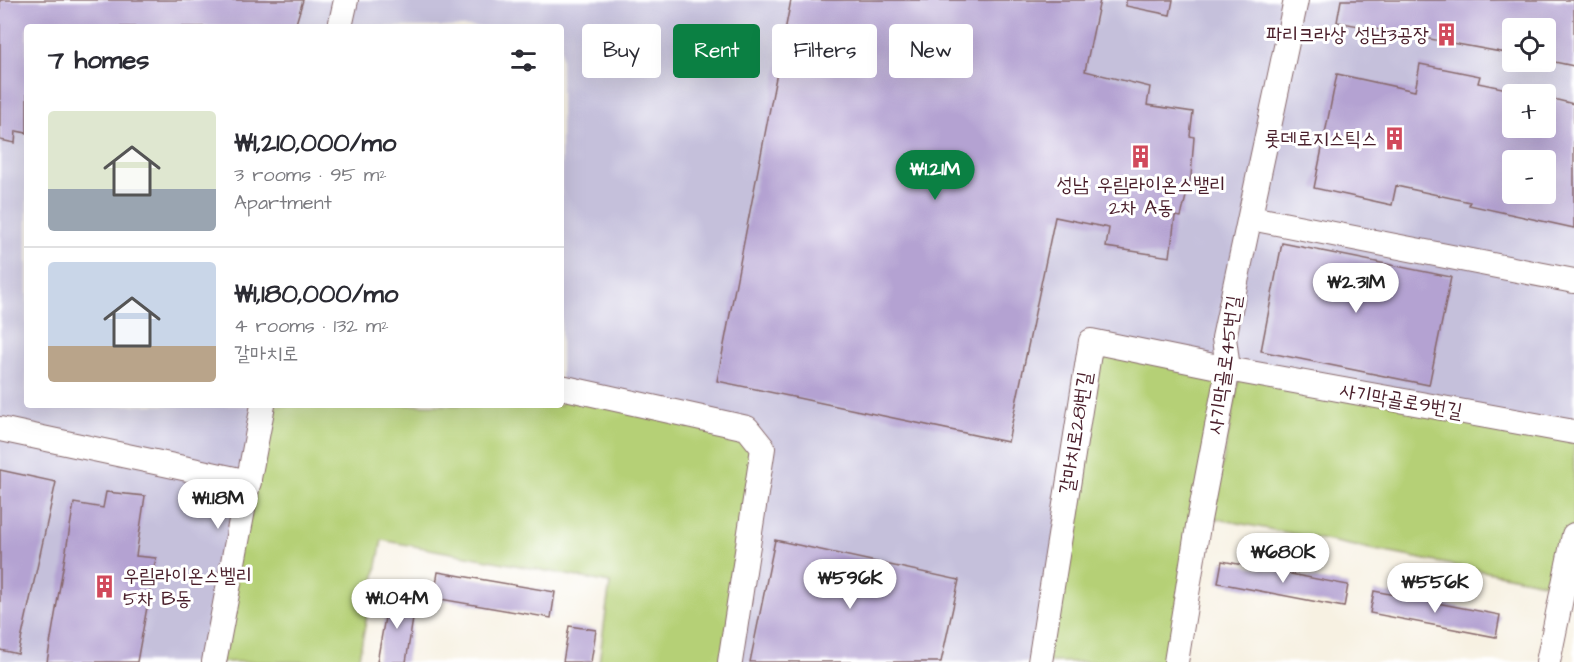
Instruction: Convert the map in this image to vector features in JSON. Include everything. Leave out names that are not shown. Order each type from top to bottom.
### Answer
[{"type":"street","points":[[341,24],[346,0]]},
{"type":"street","name":"사기막골로45번길","points":[[1176,662],[1199,520],[1228,369],[1224,338],[1296,0]]},
{"type":"street","points":[[1251,218],[1574,281]]},
{"type":"street","name":"갈마치로281번길","points":[[1040,662],[1091,341],[1228,369]]},
{"type":"street","name":"사기막골로9번길","points":[[1228,369],[1574,432]]},
{"type":"street","points":[[564,388],[747,428],[763,448],[730,662]]},
{"type":"street","points":[[214,662],[262,408]]},
{"type":"street","points":[[0,429],[249,482]]},
{"type":"street","points":[[1548,662],[1569,589],[1574,536]]},
{"type":"shaded area","points":[[0,0],[1574,0],[1574,428],[1091,341],[1040,662],[730,662],[564,396],[564,24],[24,24],[24,408],[263,408],[214,662],[0,662]]},
{"type":"green space","points":[[1091,341],[1228,369],[1176,662],[1040,662]]},
{"type":"green space","points":[[1240,372],[1574,433],[1574,535],[1564,587],[1212,518]]},
{"type":"green space","points":[[564,392],[747,428],[763,448],[730,662],[599,662],[610,583],[382,540],[358,662],[214,662],[263,408],[564,408]]},
{"type":"building","points":[[0,0],[303,0],[296,24],[24,24],[24,132],[16,131],[15,143],[0,140]]},
{"type":"building","points":[[791,0],[1100,0],[1085,71],[1150,87],[1147,105],[1193,112],[1190,136],[1194,137],[1191,176],[1181,217],[1175,216],[1170,257],[1106,247],[1109,228],[1055,217],[1008,442],[717,381],[776,78],[877,78],[877,24],[786,24]]},
{"type":"building","points":[[1126,0],[1173,0],[1170,15],[1126,6]]},
{"type":"building","name":"파리크라상 성남3공장","points":[[1341,0],[1574,0],[1574,66],[1556,62],[1556,18],[1502,18],[1502,52],[1337,22]]},
{"type":"building","name":"롯데로지스틱스","points":[[1420,64],[1480,76],[1478,83],[1502,88],[1502,138],[1556,138],[1556,100],[1574,104],[1574,228],[1396,186],[1392,205],[1314,188],[1337,74],[1415,91]]},
{"type":"building","points":[[1282,243],[1451,277],[1429,385],[1261,351]]},
{"type":"building","points":[[0,470],[56,482],[18,654],[0,650]]},
{"type":"building","name":"우림라이온스벨리 5차 B동","points":[[106,492],[145,496],[136,556],[156,558],[137,662],[47,662],[74,503],[103,508]]},
{"type":"building","points":[[775,540],[959,580],[941,662],[750,662]]},
{"type":"building","points":[[1222,561],[1348,585],[1344,607],[1218,583]]},
{"type":"building","points":[[438,572],[555,592],[551,618],[434,598]]},
{"type":"building","points":[[1374,591],[1500,615],[1496,637],[1370,613]]},
{"type":"building","points":[[389,595],[416,600],[406,662],[377,662]]},
{"type":"building","points":[[569,626],[596,630],[591,662],[563,662]]},
{"type":"place","name":"파리크라상 성남3공장","points":[[1447,35]]},
{"type":"place","name":"롯데로지스틱스","points":[[1395,139]]},
{"type":"place","name":"성남 우림라이온스밸리 2차 A동","points":[[1141,157]]},
{"type":"place","name":"우림라이온스벨리 5차 B동","points":[[105,587]]}]
